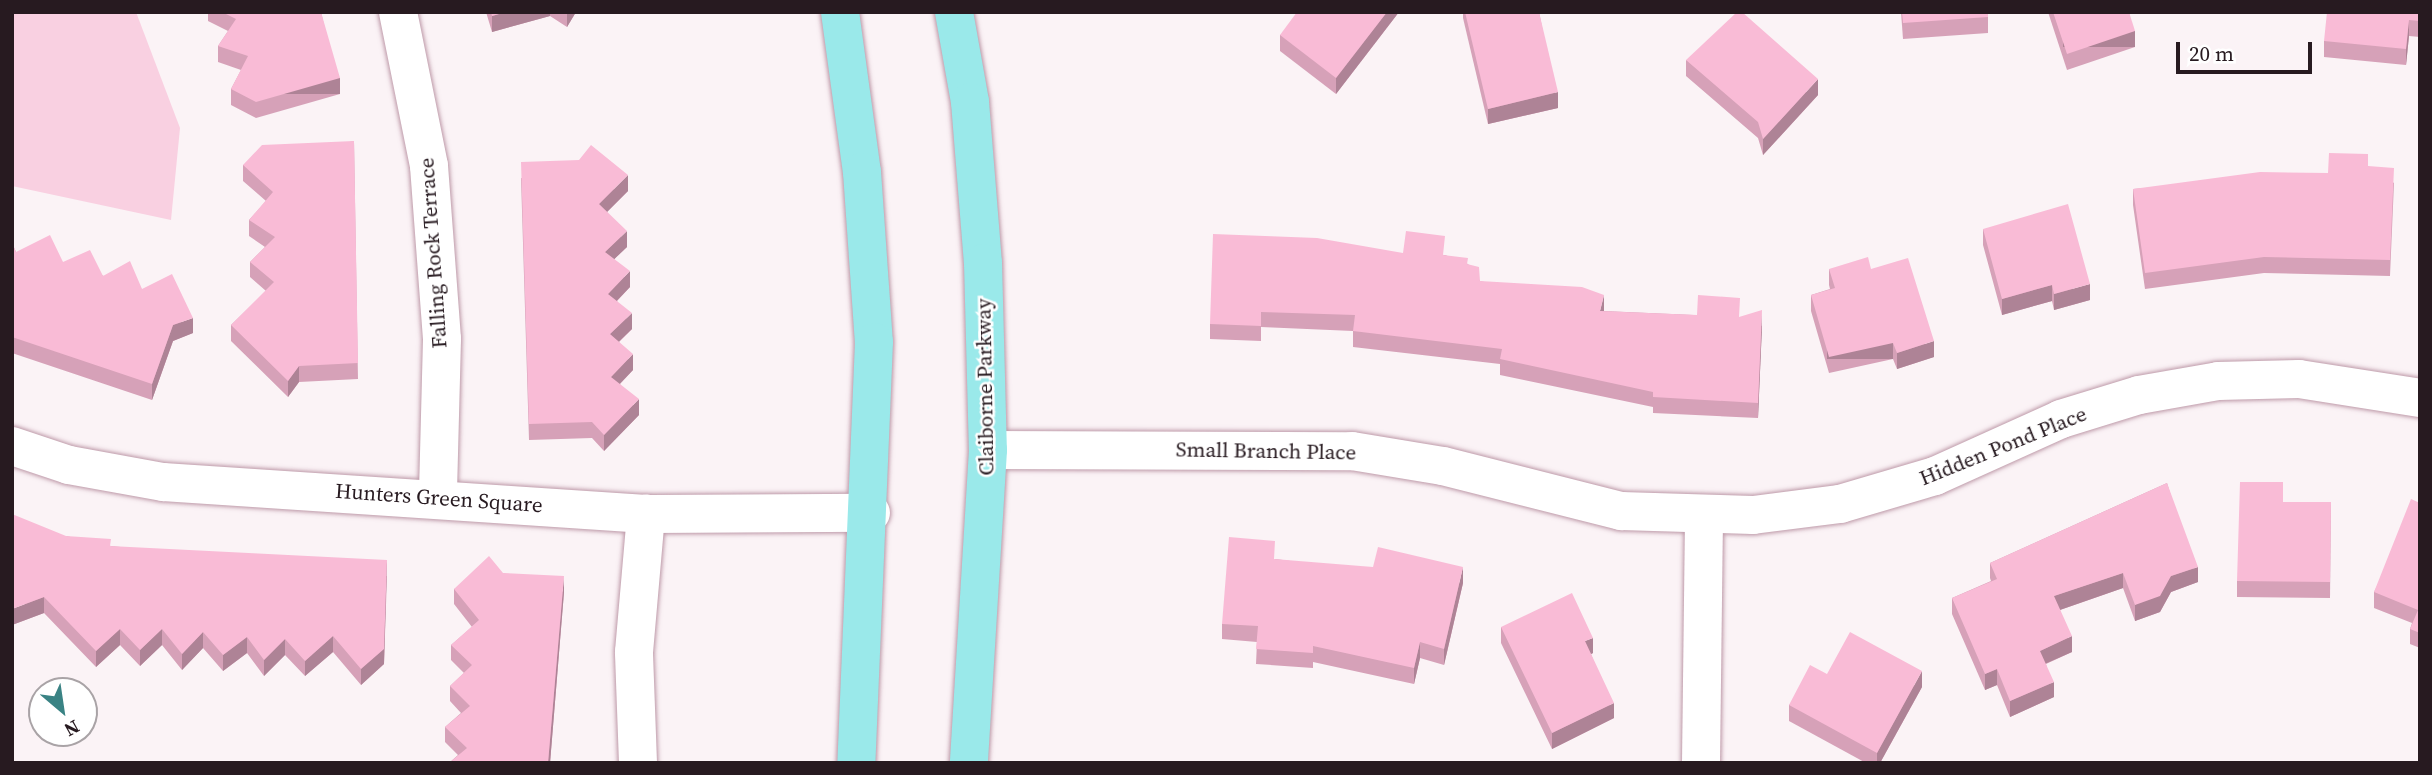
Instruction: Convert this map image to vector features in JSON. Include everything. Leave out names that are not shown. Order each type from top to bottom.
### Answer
[{"type":"main road","points":[[840,12],[862,172],[874,342],[871,513],[856,763]]},
{"type":"main road","name":"Claiborne Parkway","points":[[954,12],[970,102],[982,250],[988,450],[969,763]]},
{"type":"street","name":"Falling Rock Terrace","points":[[398,12],[429,166],[442,339],[438,496]]},
{"type":"street","name":"Hidden Pond Place","points":[[1704,517],[1840,504],[1935,476],[2061,419],[2139,395],[2218,381],[2299,379],[2420,398]]},
{"type":"street","name":"Hunters Green Square","points":[[12,446],[69,465],[163,482],[438,496],[646,514],[871,513]]},
{"type":"street","name":"Small Branch Place","points":[[988,450],[1352,451],[1443,466],[1621,511],[1704,517]]},
{"type":"street","points":[[638,763],[634,652],[646,514]]},
{"type":"street","points":[[1701,763],[1704,517]]},
{"type":"shaded area","points":[[12,12],[136,12],[180,128],[171,220],[12,186]]},
{"type":"building","points":[[222,12],[321,12],[340,78],[256,102],[231,89],[248,56],[218,46],[236,19]]},
{"type":"building","points":[[1297,12],[1387,12],[1336,78],[1280,35]]},
{"type":"building","points":[[1465,12],[1539,12],[1558,92],[1488,109]]},
{"type":"building","points":[[1737,12],[1742,12],[1818,79],[1763,139],[1758,122],[1686,60]]},
{"type":"building","points":[[1902,12],[1988,12],[1988,17],[1903,23]]},
{"type":"building","points":[[2053,12],[2129,12],[2135,31],[2067,54]]},
{"type":"building","points":[[2327,12],[2420,12],[2420,21],[2409,20],[2406,49],[2324,41]]},
{"type":"building","points":[[354,141],[358,363],[299,366],[288,381],[231,325],[274,282],[250,262],[275,237],[249,220],[273,192],[243,165],[262,145]]},
{"type":"building","points":[[591,145],[628,175],[599,204],[627,231],[605,252],[630,271],[608,294],[632,313],[610,334],[633,354],[611,377],[639,399],[604,435],[592,422],[529,424],[521,162],[579,160]]},
{"type":"building","points":[[2329,153],[2368,154],[2368,166],[2394,168],[2390,260],[2264,257],[2145,273],[2133,189],[2260,172],[2328,173]]},
{"type":"building","points":[[2068,204],[2090,284],[2054,294],[2052,285],[2002,299],[1983,229]]},
{"type":"building","points":[[1406,231],[1445,236],[1443,255],[1468,258],[1467,264],[1479,267],[1480,281],[1582,287],[1604,295],[1600,311],[1697,315],[1698,295],[1740,298],[1739,317],[1762,310],[1758,403],[1653,397],[1653,392],[1500,359],[1502,349],[1353,331],[1355,315],[1261,312],[1261,326],[1210,324],[1213,234],[1317,238],[1403,253]]},
{"type":"building","points":[[50,235],[63,262],[90,250],[103,276],[130,261],[142,289],[172,274],[193,318],[173,325],[152,384],[12,337],[12,243],[16,252]]},
{"type":"building","points":[[1868,257],[1871,269],[1908,258],[1934,341],[1897,353],[1893,343],[1829,357],[1811,295],[1835,288],[1829,269]]},
{"type":"building","points":[[2240,482],[2283,482],[2283,502],[2331,502],[2330,582],[2237,581]]},
{"type":"building","points":[[2167,483],[2198,567],[2171,576],[2160,596],[2135,605],[2123,573],[2054,596],[2072,636],[2040,651],[2054,682],[2010,701],[1997,669],[1985,674],[1952,598],[1997,579],[1990,563]]},
{"type":"building","points":[[2411,499],[2420,503],[2420,633],[2410,629],[2418,610],[2374,592]]},
{"type":"building","points":[[12,514],[66,536],[111,539],[110,546],[387,560],[384,649],[361,669],[333,636],[305,661],[285,639],[264,660],[247,637],[223,655],[203,632],[182,654],[162,629],[140,650],[120,629],[96,651],[44,597],[12,609]]},
{"type":"building","points":[[1229,537],[1275,541],[1274,559],[1373,567],[1378,547],[1463,567],[1444,649],[1420,642],[1414,668],[1313,646],[1313,653],[1256,649],[1258,626],[1222,624]]},
{"type":"building","points":[[489,556],[503,573],[564,576],[548,763],[449,763],[467,748],[445,727],[470,706],[450,686],[472,665],[451,645],[479,620],[454,589]]},
{"type":"building","points":[[1572,593],[1593,638],[1585,641],[1614,703],[1552,733],[1501,627]]},
{"type":"building","points":[[1850,632],[1922,671],[1877,753],[1789,705],[1810,665],[1827,674]]}]
